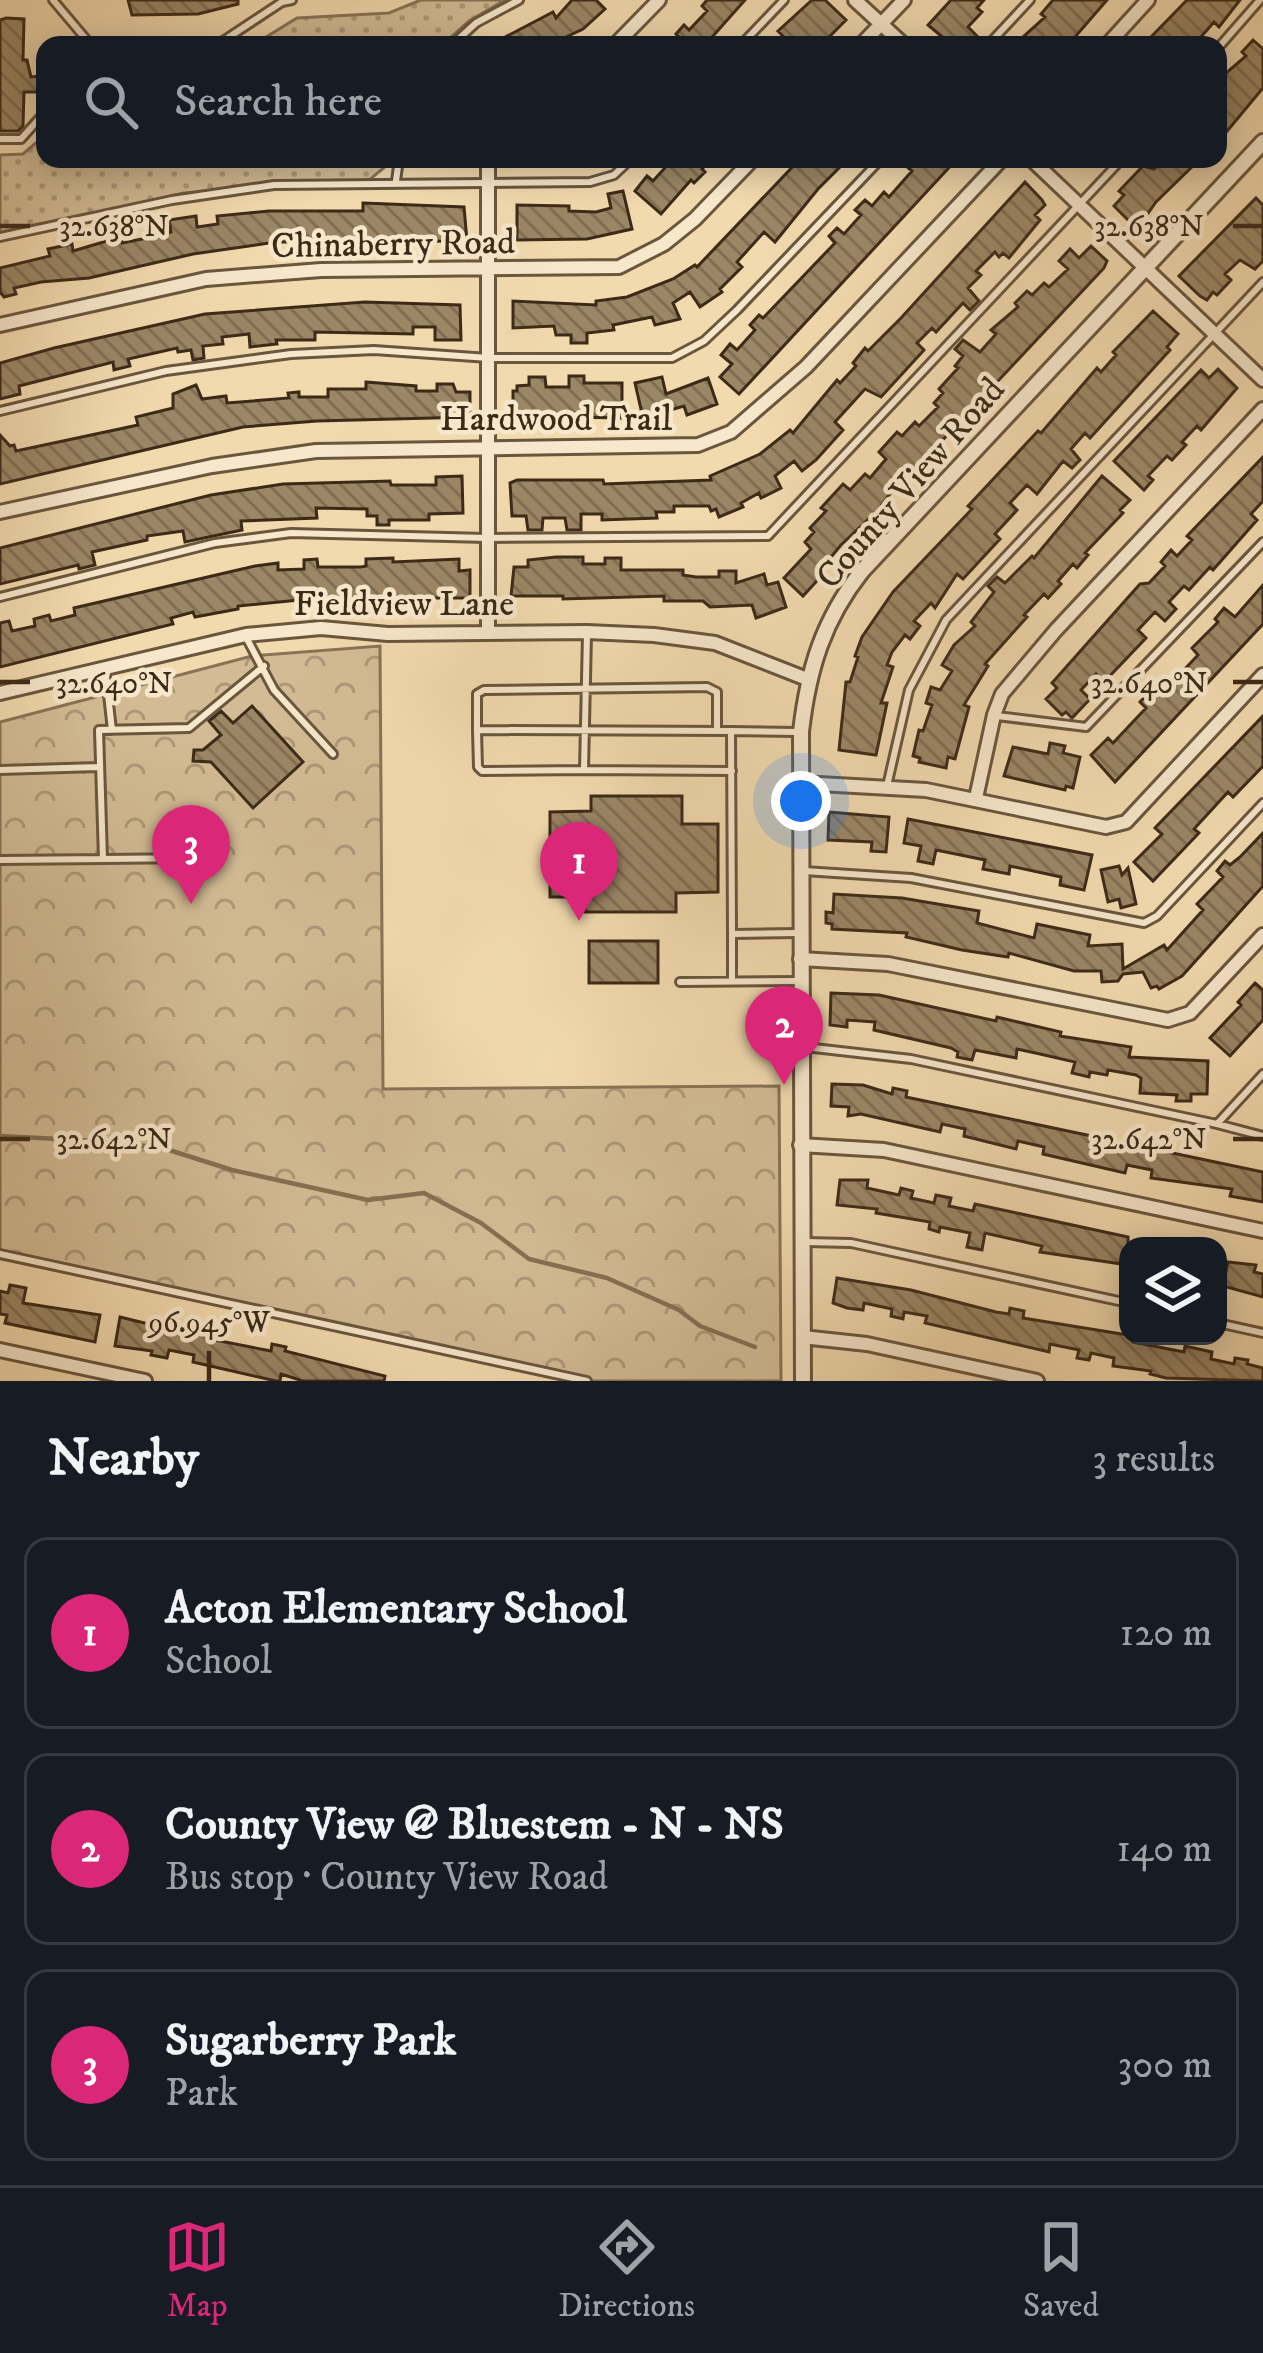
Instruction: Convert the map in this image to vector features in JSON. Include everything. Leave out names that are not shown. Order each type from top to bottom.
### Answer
[{"type":"street","points":[[624,36],[659,0]]},
{"type":"street","points":[[855,0],[894,36]]},
{"type":"street","points":[[870,36],[904,0]]},
{"type":"street","points":[[1115,36],[1148,0]]},
{"type":"street","name":"County View Road","points":[[802,1381],[801,732],[807,679],[839,600],[862,571],[1263,142]]},
{"type":"street","points":[[488,168],[488,633]]},
{"type":"street","name":"Chinaberry Road","points":[[0,325],[206,279],[321,270],[620,267],[664,244],[743,168]]},
{"type":"street","name":"Hardwood Trail","points":[[0,512],[212,466],[316,451],[698,445],[731,432],[806,367],[994,168]]},
{"type":"street","points":[[1040,168],[1263,380]]},
{"type":"street","points":[[976,798],[1002,694],[1263,409]]},
{"type":"street","name":"Fieldview Lane","points":[[0,694],[246,635],[320,628],[388,634],[587,632],[715,644],[807,679]]},
{"type":"street","points":[[801,783],[887,786],[976,798],[1106,827],[1126,822],[1263,675]]},
{"type":"street","points":[[800,959],[916,969],[1168,1019],[1190,1013],[1263,935]]},
{"type":"street","points":[[800,1145],[884,1150],[1263,1231]]},
{"type":"street","points":[[802,1337],[867,1344],[1037,1381]]},
{"type":"street","points":[[0,1350],[145,1381]]},
{"type":"lane","points":[[53,0],[83,36]]},
{"type":"lane","points":[[231,36],[292,0]]},
{"type":"lane","points":[[462,36],[519,0]]},
{"type":"lane","points":[[750,36],[784,0]]},
{"type":"lane","points":[[996,36],[1030,0]]},
{"type":"lane","points":[[1227,38],[1260,0]]},
{"type":"lane","points":[[0,139],[21,139],[36,122]]},
{"type":"lane","points":[[396,181],[398,168]]},
{"type":"lane","points":[[0,237],[274,184],[590,182],[621,168]]},
{"type":"lane","points":[[0,411],[166,371],[274,356],[374,350],[489,358],[672,358],[704,341],[737,310],[871,168]]},
{"type":"lane","points":[[0,597],[215,543],[291,533],[487,538],[768,536],[1114,168]]},
{"type":"lane","points":[[887,786],[909,690],[946,620],[1263,281]]},
{"type":"lane","points":[[994,715],[1086,727],[1263,542]]},
{"type":"lane","points":[[584,770],[587,632]]},
{"type":"lane","points":[[246,635],[274,689],[334,754]]},
{"type":"lane","points":[[103,860],[98,730],[189,728],[264,666]]},
{"type":"lane","points":[[105,668],[112,730]]},
{"type":"lane","points":[[717,730],[717,692],[706,688],[484,689],[477,694],[478,767],[482,771],[732,771]]},
{"type":"lane","points":[[477,730],[801,732]]},
{"type":"lane","points":[[731,731],[732,981]]},
{"type":"lane","points":[[0,770],[100,767]]},
{"type":"lane","points":[[801,871],[911,878],[1144,923],[1157,916],[1263,803]]},
{"type":"lane","points":[[0,860],[198,858]]},
{"type":"lane","points":[[733,934],[800,933]]},
{"type":"lane","points":[[680,982],[800,981]]},
{"type":"lane","points":[[800,1046],[911,1059],[1263,1136]]},
{"type":"lane","points":[[1217,1124],[1263,1073]]},
{"type":"lane","points":[[801,1242],[850,1243],[1119,1301]]},
{"type":"lane","points":[[0,1254],[587,1381]]},
{"type":"lane","points":[[1227,1325],[1263,1333]]},
{"type":"green space","points":[[421,0],[505,0],[452,36],[268,36],[297,18],[389,13]]},
{"type":"green space","points":[[36,143],[36,168],[384,168],[369,180],[184,193],[0,235],[0,155],[23,154]]},
{"type":"green space","points":[[380,646],[383,1089],[779,1086],[781,1381],[570,1381],[0,1258],[0,722],[252,656]]},
{"type":"building","points":[[128,0],[238,0],[238,4],[198,14],[132,15]]},
{"type":"building","points":[[572,0],[596,0],[605,9],[568,36],[507,36],[553,12],[556,18]]},
{"type":"building","points":[[707,0],[745,0],[713,36],[678,36],[684,25],[689,30],[707,11],[702,6]]},
{"type":"building","points":[[812,0],[825,0],[846,20],[830,36],[783,36],[778,31]]},
{"type":"building","points":[[951,0],[984,0],[977,8],[982,12],[968,27],[977,36],[941,36],[928,25]]},
{"type":"building","points":[[1053,0],[1107,0],[1076,36],[1024,36],[1045,17],[1041,14]]},
{"type":"building","points":[[1187,0],[1240,0],[1219,27],[1214,22],[1202,36],[1152,36]]},
{"type":"building","points":[[24,19],[23,60],[27,60],[31,77],[36,76],[36,92],[24,92],[23,126],[18,131],[0,131],[0,20]]},
{"type":"building","points":[[1253,40],[1263,49],[1263,88],[1227,131],[1227,72],[1246,56],[1242,52]]},
{"type":"building","points":[[665,168],[703,168],[705,172],[694,183],[691,180],[661,214],[635,191],[647,176],[653,181]]},
{"type":"building","points":[[791,168],[839,168],[775,242],[764,232],[737,262],[742,267],[722,292],[700,307],[690,292],[673,303],[680,319],[655,325],[652,317],[613,325],[614,330],[587,333],[587,343],[571,343],[571,335],[556,335],[554,326],[513,328],[513,301],[596,305],[596,301],[627,297],[697,267]]},
{"type":"building","points":[[908,168],[949,168],[739,394],[720,377],[732,364],[721,355],[730,344],[737,350],[755,330],[750,325],[759,315],[763,318],[835,243],[829,236],[837,228],[844,234],[861,215],[855,210],[865,200],[872,206],[884,192],[889,197],[912,171]]},
{"type":"building","points":[[1141,168],[1191,168],[1156,202],[1137,229],[1114,206],[1124,195],[1119,191]]},
{"type":"building","points":[[1025,182],[1045,205],[1035,215],[1040,220],[1009,258],[995,252],[976,271],[981,275],[968,288],[979,301],[970,310],[963,303],[936,332],[932,328],[917,343],[924,350],[881,397],[865,389],[835,422],[843,430],[816,460],[802,471],[794,461],[775,476],[781,488],[761,498],[759,493],[741,503],[743,507],[719,517],[709,506],[674,506],[674,512],[656,512],[657,518],[602,520],[602,514],[581,514],[581,530],[567,530],[565,518],[543,518],[542,530],[528,530],[526,516],[512,516],[510,483],[517,480],[603,480],[604,484],[711,480],[710,476],[760,454],[790,430],[793,433],[837,380],[840,383],[856,366],[853,363],[865,348],[868,351],[901,318]]},
{"type":"building","points":[[623,191],[632,229],[587,239],[517,240],[517,205],[596,212],[611,208],[608,194]]},
{"type":"building","points":[[1256,198],[1263,205],[1263,261],[1255,269],[1240,260],[1225,274],[1231,280],[1207,300],[1179,276]]},
{"type":"building","points":[[363,203],[464,207],[467,241],[276,242],[193,254],[89,278],[41,282],[14,288],[16,294],[4,297],[0,292],[0,268],[50,256],[48,249],[72,244],[73,251],[120,237],[122,243],[157,236],[171,232],[169,220],[196,216],[197,227],[218,224],[217,216],[363,211]]},
{"type":"building","points":[[1091,246],[1107,261],[1104,268],[907,478],[904,475],[803,596],[784,578],[811,549],[805,542],[814,532],[810,528],[826,511],[821,508],[843,484],[850,490],[865,474],[870,478],[886,459],[879,452],[897,432],[902,436],[915,422],[919,426],[938,407],[934,403],[943,393],[939,389],[963,356],[955,349],[963,340],[980,352],[996,334],[991,330],[1018,307],[1015,303],[1027,291],[1032,295],[1044,283],[1049,287],[1068,269],[1059,261],[1070,249],[1079,258]]},
{"type":"building","points":[[365,302],[460,305],[461,340],[435,340],[435,327],[413,327],[413,334],[315,332],[315,340],[276,340],[277,344],[250,347],[249,334],[222,337],[223,344],[203,346],[204,358],[193,360],[191,350],[178,352],[177,348],[128,359],[130,366],[114,370],[113,362],[19,386],[20,394],[0,399],[0,363],[54,348],[205,314]]},
{"type":"building","points":[[1153,311],[1178,334],[1167,347],[1170,350],[1090,438],[1085,433],[1071,449],[1080,460],[1072,468],[1063,461],[1037,494],[1027,485],[1010,503],[1017,510],[995,534],[1000,539],[963,579],[957,574],[935,608],[931,603],[914,621],[920,626],[910,639],[905,635],[887,665],[893,667],[881,703],[887,703],[876,755],[839,750],[846,682],[850,682],[862,637],[893,592]]},
{"type":"building","points":[[1218,369],[1237,388],[1201,430],[1197,426],[1182,442],[1186,445],[1172,460],[1167,456],[1148,476],[1153,480],[1144,490],[1114,461],[1201,370],[1209,378]]},
{"type":"building","points":[[569,376],[584,376],[584,383],[622,383],[622,418],[513,416],[513,391],[529,385],[529,377],[545,377],[546,387],[569,387]]},
{"type":"building","points":[[662,377],[666,394],[708,378],[717,404],[687,415],[684,406],[643,418],[635,383]]},
{"type":"building","points":[[366,382],[416,386],[416,391],[437,391],[437,384],[453,384],[456,392],[470,392],[470,417],[243,427],[0,484],[0,435],[16,451],[138,425],[136,417],[173,408],[173,394],[196,385],[202,399],[226,396],[227,403],[289,398],[288,393],[299,392],[299,397],[328,397],[328,389],[366,389]]},
{"type":"building","points":[[1263,457],[1263,501],[1251,514],[1257,520],[1213,570],[1210,567],[1189,590],[1184,586],[1169,602],[1176,609],[1165,621],[1155,612],[1138,630],[1146,638],[1104,682],[1096,674],[1081,690],[1090,699],[1072,718],[1066,712],[1062,715],[1046,699],[1057,688],[1052,683],[1140,584],[1149,583],[1165,566],[1161,562],[1171,550],[1177,556],[1192,540],[1187,536]]},
{"type":"building","points":[[462,476],[463,513],[429,514],[429,520],[389,520],[389,525],[377,525],[377,516],[367,516],[367,509],[316,508],[317,518],[241,521],[242,530],[185,542],[183,531],[147,536],[147,540],[92,552],[95,565],[0,584],[0,548],[211,495],[283,484],[390,481],[391,485],[436,485],[436,477]]},
{"type":"building","points":[[1102,476],[1130,500],[1120,510],[1123,513],[1077,568],[1073,564],[1058,581],[1061,584],[1048,598],[1044,594],[1024,615],[1027,617],[985,664],[964,705],[969,707],[955,759],[948,757],[946,768],[919,762],[913,756],[932,705],[926,703],[931,687],[940,690],[952,671],[942,665],[954,645],[975,626],[971,622],[994,592],[988,586],[997,577],[1005,583],[1034,558]]},
{"type":"building","points":[[556,557],[583,557],[583,564],[621,558],[621,570],[683,570],[683,575],[696,577],[736,571],[736,583],[764,574],[767,585],[778,582],[786,607],[756,618],[752,605],[710,607],[703,601],[664,601],[664,596],[511,596],[514,567]]},
{"type":"building","points":[[393,558],[393,562],[459,559],[459,571],[470,570],[470,598],[319,598],[238,606],[195,617],[193,612],[171,618],[173,624],[0,667],[0,623],[9,621],[12,631],[35,626],[34,619],[49,615],[51,621],[75,615],[74,608],[255,566],[278,563],[278,570],[304,569],[304,560],[317,559],[318,567],[361,567],[366,566],[366,559]]},
{"type":"building","points":[[1263,585],[1263,624],[1115,782],[1091,755],[1108,738],[1113,743],[1146,708],[1140,702],[1158,683],[1165,690],[1198,655],[1192,648],[1218,622],[1215,619],[1224,608],[1235,617]]},
{"type":"building","points":[[252,706],[303,762],[253,808],[211,762],[193,761],[194,750],[203,750],[221,735],[209,721],[221,711],[233,723]]},
{"type":"building","points":[[1263,716],[1263,766],[1233,797],[1228,792],[1194,829],[1199,833],[1153,881],[1134,862],[1162,834],[1155,828]]},
{"type":"building","points":[[1050,743],[1065,746],[1063,753],[1080,757],[1073,788],[1004,776],[1013,747],[1048,754]]},
{"type":"building","points":[[591,796],[682,796],[682,824],[718,824],[718,892],[676,893],[676,912],[585,912],[585,897],[550,897],[550,812],[591,811]]},
{"type":"building","points":[[829,812],[889,817],[886,852],[871,851],[872,842],[828,840]]},
{"type":"building","points":[[908,819],[1092,855],[1084,890],[1060,885],[1061,877],[1010,866],[1009,874],[983,869],[985,860],[936,850],[933,864],[918,861],[921,846],[904,843]]},
{"type":"building","points":[[1263,833],[1263,886],[1182,976],[1159,989],[1151,988],[1143,972],[1102,982],[1101,971],[1074,971],[1009,953],[1008,957],[962,950],[906,937],[907,933],[832,929],[826,923],[826,912],[833,913],[834,894],[902,898],[979,911],[977,923],[1034,938],[1037,924],[1090,935],[1088,946],[1122,944],[1123,969],[1164,945],[1167,950],[1203,910],[1197,904],[1223,877],[1217,871],[1225,861],[1230,865]]},
{"type":"building","points":[[1119,866],[1122,875],[1128,868],[1136,904],[1121,908],[1119,899],[1108,902],[1101,870]]},
{"type":"building","points":[[589,941],[658,941],[658,983],[589,983]]},
{"type":"building","points":[[1255,983],[1263,990],[1263,1020],[1230,1056],[1210,1038]]},
{"type":"building","points":[[831,993],[879,995],[996,1021],[997,1017],[1061,1032],[1060,1036],[1131,1047],[1129,1057],[1208,1061],[1207,1094],[1176,1101],[1177,1095],[1140,1093],[1141,1078],[1136,1075],[1108,1070],[1107,1075],[1090,1072],[1089,1077],[1072,1073],[1075,1062],[1017,1049],[1016,1058],[975,1050],[972,1060],[957,1057],[958,1052],[951,1048],[874,1030],[875,1022],[847,1020],[847,1027],[830,1025]]},
{"type":"building","points":[[832,1084],[863,1085],[892,1094],[893,1088],[907,1091],[906,1097],[1263,1172],[1263,1202],[1230,1196],[1232,1189],[1151,1178],[1152,1170],[1127,1165],[1125,1173],[1043,1154],[1044,1147],[1018,1141],[1016,1149],[964,1136],[965,1129],[942,1124],[940,1132],[861,1114],[848,1116],[849,1107],[831,1106]]},
{"type":"building","points":[[840,1180],[868,1180],[867,1188],[899,1195],[901,1188],[913,1191],[911,1198],[934,1203],[936,1195],[951,1198],[949,1206],[973,1211],[975,1204],[1128,1237],[1119,1237],[1119,1264],[1040,1252],[1042,1246],[985,1233],[982,1250],[967,1247],[970,1233],[940,1227],[939,1232],[929,1229],[930,1222],[837,1205]]},
{"type":"building","points":[[1228,1262],[1256,1265],[1254,1272],[1263,1274],[1263,1297],[1227,1287]]},
{"type":"building","points":[[837,1278],[911,1290],[996,1312],[1024,1311],[1023,1318],[1119,1334],[1119,1345],[1184,1352],[1185,1346],[1212,1352],[1211,1359],[1234,1364],[1235,1358],[1248,1360],[1247,1364],[1263,1368],[1263,1381],[1166,1378],[1113,1366],[1114,1358],[1091,1353],[1089,1360],[1077,1358],[1079,1350],[1050,1344],[1049,1352],[925,1323],[927,1316],[904,1312],[903,1319],[891,1316],[892,1309],[864,1303],[863,1310],[833,1303]]},
{"type":"building","points":[[10,1285],[26,1288],[23,1303],[100,1315],[95,1342],[5,1323],[0,1291],[8,1293]]},
{"type":"building","points":[[120,1317],[181,1332],[196,1333],[198,1325],[213,1328],[210,1339],[271,1351],[272,1344],[286,1347],[285,1351],[385,1376],[384,1381],[303,1381],[281,1374],[276,1381],[193,1362],[194,1355],[169,1350],[167,1358],[151,1355],[152,1351],[115,1346]]},
{"type":"waterway","points":[[0,1136],[166,1149],[232,1170],[368,1200],[424,1193],[481,1223],[529,1259],[607,1278],[679,1310],[700,1326],[755,1347]]},
{"type":"place","name":"Sugarberry Park","points":[[191,904]]},
{"type":"place","name":"Acton Elementary School","points":[[579,921]]},
{"type":"place","name":"County View @ Bluestem - N - NS","points":[[784,1085]]}]
